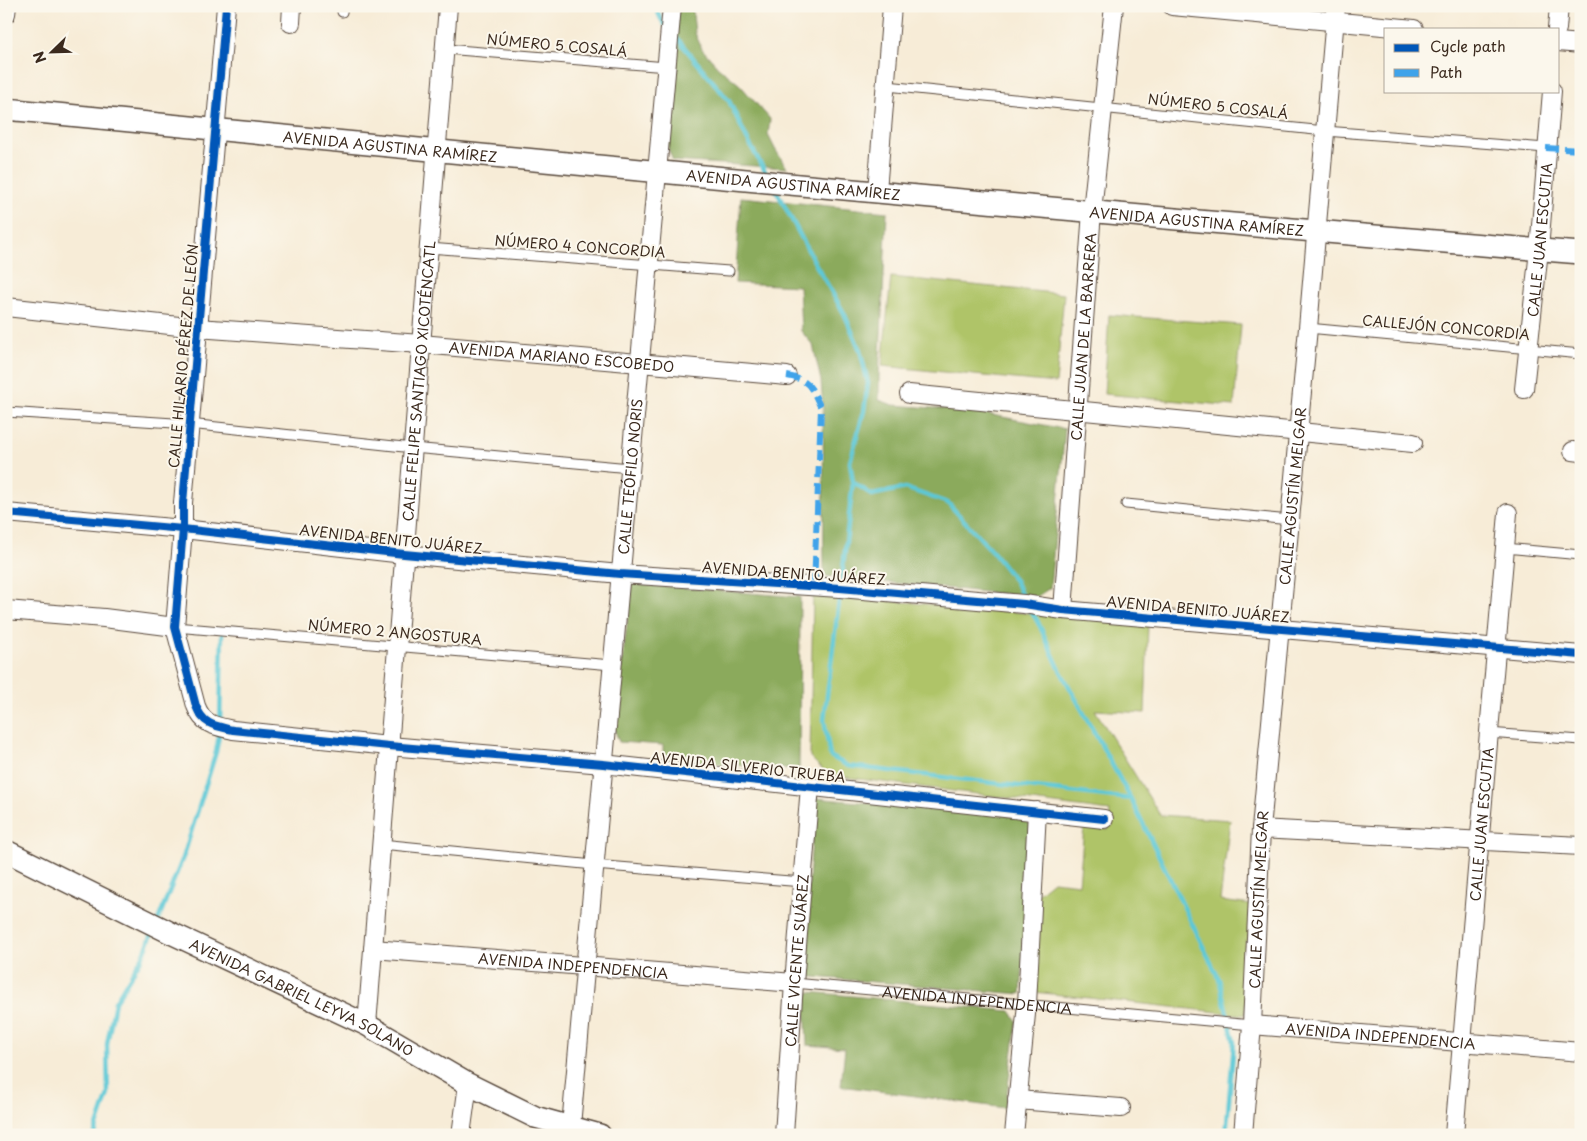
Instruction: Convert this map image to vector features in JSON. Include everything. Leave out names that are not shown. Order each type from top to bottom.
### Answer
[{"type":"street","points":[[6,14],[7,6]]},
{"type":"street","name":"CALLE HILARIO PÉREZ DE LEÓN","points":[[196,706],[175,628],[189,424],[226,6]]},
{"type":"street","name":"CALLE FELIPE SANTIAGO XICOTÉNCATL","points":[[367,1025],[448,6]]},
{"type":"street","name":"CALLE TEÓFILO NORIS","points":[[571,1126],[672,6]]},
{"type":"street","points":[[877,191],[892,6]]},
{"type":"street","name":"CALLE JUAN DE LA BARRERA","points":[[1063,610],[1092,211],[1114,6]]},
{"type":"street","points":[[1172,6],[1335,14],[1409,28]]},
{"type":"street","points":[[1557,28],[1558,6]]},
{"type":"street","name":"CALLE AGUSTÍN MELGAR","points":[[1243,1135],[1252,1025],[1261,829],[1308,328],[1335,14]]},
{"type":"street","points":[[1560,42],[1581,44]]},
{"type":"street","name":"CALLE JUAN ESCUTIA","points":[[1524,389],[1539,250],[1552,92]]},
{"type":"street","name":"AVENIDA AGUSTINA RAMÍREZ","points":[[6,109],[728,179],[1316,232],[1581,253]]},
{"type":"street","name":"AVENIDA MARIANO ESCOBEDO","points":[[6,307],[198,328],[421,344],[787,376]]},
{"type":"street","points":[[909,394],[1413,442]]},
{"type":"street","name":"AVENIDA BENITO JUÁREZ","points":[[6,513],[183,529],[404,554],[620,574],[840,588],[1024,604],[1063,610],[1581,655]]},
{"type":"street","name":"CALLE JUAN ESCUTIA","points":[[1454,1135],[1508,513]]},
{"type":"street","points":[[6,610],[104,618],[175,628]]},
{"type":"street","name":"AVENIDA SILVERIO TRUEBA","points":[[196,706],[199,714],[210,724],[233,730],[389,746],[603,764],[1104,819]]},
{"type":"street","name":"CALLE VICENTE SUÁREZ","points":[[784,1135],[810,786]]},
{"type":"street","points":[[1014,1135],[1026,1004],[1037,811]]},
{"type":"street","points":[[1261,829],[1581,846]]},
{"type":"street","name":"AVENIDA GABRIEL LEYVA SOLANO","points":[[6,851],[171,933],[367,1025],[468,1084],[535,1118],[600,1135]]},
{"type":"street","name":"AVENIDA INDEPENDENCIA","points":[[373,949],[794,983]]},
{"type":"street","name":"AVENIDA INDEPENDENCIA","points":[[1252,1025],[1581,1052]]},
{"type":"street","points":[[461,1135],[468,1084]]},
{"type":"street","points":[[1017,1100],[1121,1108]]},
{"type":"lane","name":"NÚMERO 5 COSALÁ","points":[[445,49],[667,68]]},
{"type":"lane","name":"NÚMERO 5 COSALÁ","points":[[886,86],[1325,131],[1546,148]]},
{"type":"lane","name":"NÚMERO 4 CONCORDIA","points":[[429,248],[729,271]]},
{"type":"lane","name":"CALLEJÓN CONCORDIA","points":[[1308,328],[1581,354]]},
{"type":"lane","points":[[6,412],[189,424],[413,448],[630,468]]},
{"type":"lane","points":[[1126,504],[1290,520]]},
{"type":"lane","points":[[1505,548],[1581,555]]},
{"type":"lane","name":"NÚMERO 2 ANGOSTURA","points":[[175,628],[612,665]]},
{"type":"lane","points":[[1488,733],[1581,740]]},
{"type":"lane","points":[[381,844],[594,865],[803,882]]},
{"type":"lane","name":"AVENIDA INDEPENDENCIA","points":[[794,983],[1252,1025]]},
{"type":"green space","points":[[675,6],[692,6],[695,33],[702,49],[718,67],[740,85],[770,119],[768,135],[787,168],[673,161],[665,141]]},
{"type":"green space","points":[[741,197],[887,212],[879,400],[893,405],[971,411],[1065,429],[1050,588],[1036,597],[824,576],[823,408],[821,381],[813,345],[801,331],[799,286],[735,283]]},
{"type":"green space","points":[[891,277],[1064,294],[1056,383],[882,366]]},
{"type":"green space","points":[[1109,315],[1241,325],[1234,406],[1104,394]]},
{"type":"green space","points":[[632,584],[800,597],[799,769],[663,761],[663,745],[619,742],[614,728]]},
{"type":"green space","points":[[813,594],[1148,624],[1145,713],[1095,710],[1160,815],[1230,820],[1220,901],[1252,905],[1245,1015],[1034,992],[1037,894],[1053,881],[1079,884],[1084,827],[1108,830],[1110,811],[828,775],[810,757]]},
{"type":"green space","points":[[815,798],[1022,817],[1032,827],[1021,994],[802,976]]},
{"type":"green space","points":[[809,992],[1010,1011],[1017,1021],[1005,1108],[841,1086],[845,1048],[807,1045],[805,1003]]},
{"type":"waterway","points":[[655,6],[665,25]]},
{"type":"waterway","points":[[675,36],[729,101],[767,175]]},
{"type":"waterway","points":[[776,190],[844,313],[860,350],[868,383],[864,411],[850,462],[853,482],[872,495],[905,488],[948,503],[992,551],[1016,582],[1023,600]]},
{"type":"waterway","points":[[841,585],[853,482]]},
{"type":"waterway","points":[[840,593],[824,719],[830,756],[848,766],[1131,799]]},
{"type":"waterway","points":[[1030,611],[1037,620],[1060,670],[1131,799],[1219,979],[1234,1042],[1226,1135]]},
{"type":"waterway","points":[[220,722],[222,634]]},
{"type":"waterway","points":[[158,920],[184,855],[216,752],[220,730]]},
{"type":"waterway","points":[[94,1135],[108,1094],[107,1044],[115,1002],[144,954],[153,931]]},
{"type":"marked path","points":[[1546,148],[1581,150]]},
{"type":"marked path","points":[[787,376],[806,383],[812,390],[821,408],[814,587]]},
{"type":"marked path","points":[[457,1135],[462,1134]]},
{"type":"cycle path","points":[[226,6],[183,503],[183,529],[175,627],[196,706],[206,721],[215,726],[233,730],[389,746],[603,764],[1104,819]]},
{"type":"cycle path","points":[[6,513],[183,529],[404,554],[620,574],[840,588],[1024,604],[1063,610],[1581,655]]}]
